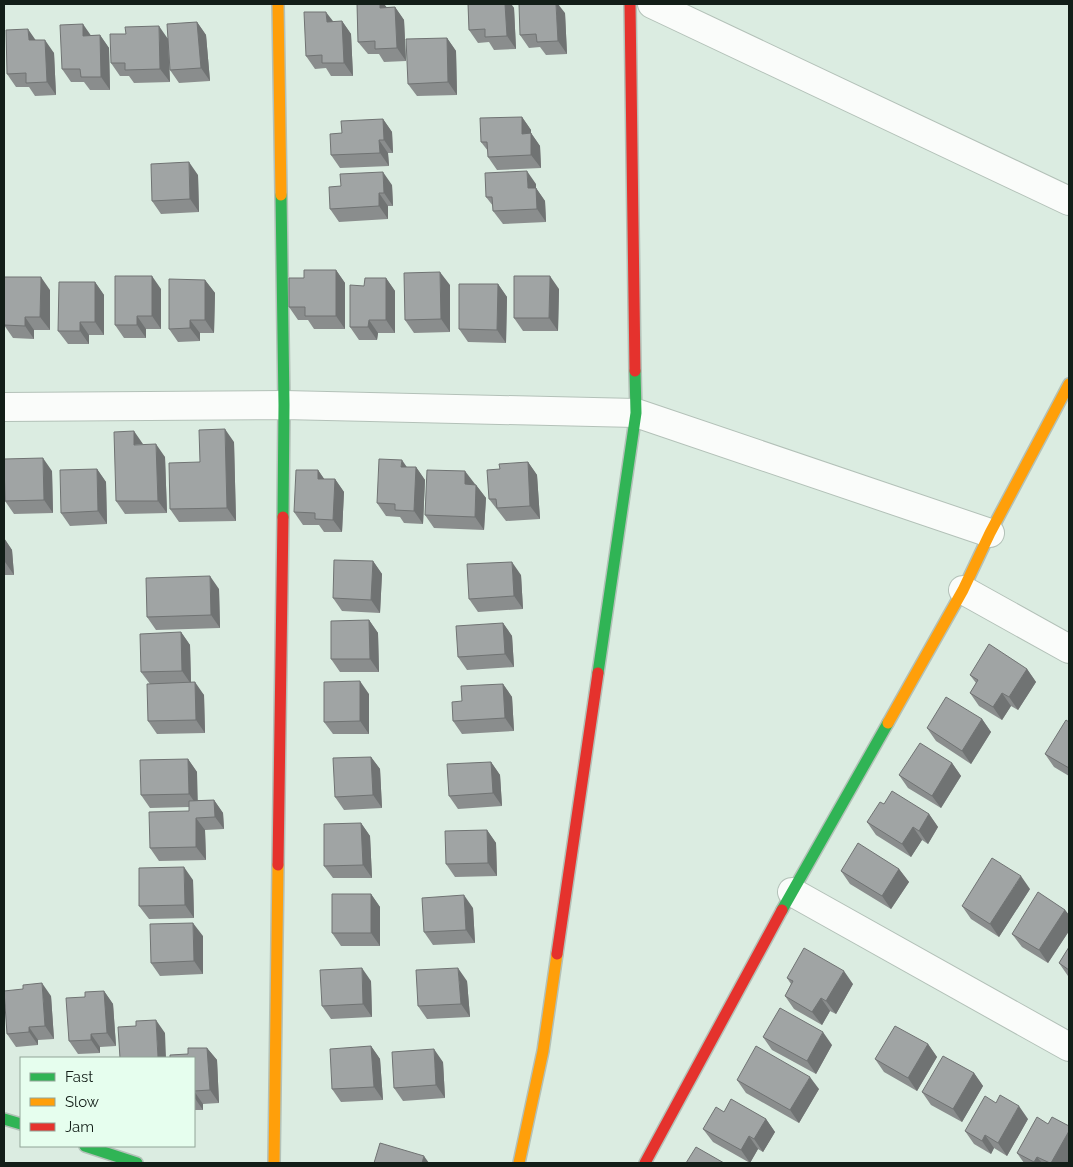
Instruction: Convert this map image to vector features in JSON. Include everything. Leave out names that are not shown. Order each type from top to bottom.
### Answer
[{"type":"street","points":[[274,1163],[284,405],[278,4]]},
{"type":"street","points":[[519,1163],[543,1051],[636,414],[630,4]]},
{"type":"street","points":[[652,4],[1069,201]]},
{"type":"street","points":[[645,1163],[792,892],[963,590],[990,533],[1069,384]]},
{"type":"street","points":[[4,407],[284,405],[636,414],[990,533]]},
{"type":"street","points":[[963,590],[1069,649]]},
{"type":"street","points":[[792,892],[1069,1047]]},
{"type":"street","points":[[4,1118],[20,1124]]},
{"type":"street","points":[[88,1147],[137,1163]]},
{"type":"building","points":[[357,4],[380,4],[380,8],[395,7],[397,48],[375,49],[375,41],[358,42]]},
{"type":"building","points":[[468,4],[505,4],[507,36],[485,37],[485,29],[469,30]]},
{"type":"building","points":[[519,4],[556,4],[558,41],[537,42],[536,34],[520,35]]},
{"type":"building","points":[[304,12],[326,12],[327,22],[342,21],[344,63],[322,63],[322,55],[306,56]]},
{"type":"building","points":[[197,22],[201,68],[170,70],[167,24]]},
{"type":"building","points":[[83,24],[83,36],[100,35],[101,77],[81,77],[80,69],[62,69],[60,25]]},
{"type":"building","points":[[159,26],[160,69],[125,70],[125,63],[111,63],[110,34],[126,34],[125,27]]},
{"type":"building","points":[[28,29],[29,40],[45,40],[47,82],[26,83],[26,73],[7,74],[6,30]]},
{"type":"building","points":[[447,38],[448,82],[408,84],[406,39]]},
{"type":"building","points":[[522,117],[522,134],[531,133],[531,155],[488,157],[487,142],[481,142],[480,118]]},
{"type":"building","points":[[383,119],[384,140],[379,140],[380,153],[331,155],[330,134],[342,133],[341,121]]},
{"type":"building","points":[[189,162],[190,199],[152,201],[151,164]]},
{"type":"building","points":[[527,171],[528,188],[536,188],[537,209],[493,211],[492,197],[486,197],[485,173]]},
{"type":"building","points":[[383,172],[384,193],[379,193],[379,206],[330,209],[329,187],[341,186],[340,174]]},
{"type":"building","points":[[304,270],[336,270],[336,316],[305,316],[305,307],[289,307],[289,278],[304,278]]},
{"type":"building","points":[[440,272],[441,319],[405,320],[404,273]]},
{"type":"building","points":[[115,276],[152,276],[152,316],[137,316],[137,325],[115,325]]},
{"type":"building","points":[[514,276],[550,276],[549,318],[514,318]]},
{"type":"building","points":[[4,277],[41,277],[40,317],[25,317],[25,326],[4,325]]},
{"type":"building","points":[[365,278],[386,278],[386,320],[369,320],[368,327],[350,327],[350,285],[364,286]]},
{"type":"building","points":[[169,279],[205,280],[205,320],[190,320],[190,328],[169,329]]},
{"type":"building","points":[[59,282],[95,282],[95,322],[80,322],[80,331],[58,331]]},
{"type":"building","points":[[459,284],[498,284],[497,330],[459,329]]},
{"type":"building","points":[[225,429],[227,508],[170,509],[169,463],[200,462],[199,430]]},
{"type":"building","points":[[134,431],[134,445],[156,444],[158,501],[116,501],[114,432]]},
{"type":"building","points":[[43,458],[44,500],[5,501],[4,459]]},
{"type":"building","points":[[379,459],[402,460],[401,467],[416,467],[414,511],[395,510],[395,504],[377,503]]},
{"type":"building","points":[[528,462],[530,506],[497,508],[496,499],[489,499],[487,470],[500,469],[499,464]]},
{"type":"building","points":[[97,469],[98,511],[61,513],[60,470]]},
{"type":"building","points":[[296,470],[318,470],[318,479],[335,479],[333,520],[315,519],[315,513],[294,512]]},
{"type":"building","points":[[427,470],[465,471],[465,484],[476,485],[475,517],[425,515]]},
{"type":"building","points":[[334,560],[373,561],[371,600],[333,598]]},
{"type":"building","points":[[512,562],[514,596],[469,599],[467,564]]},
{"type":"building","points":[[210,576],[211,615],[147,617],[146,578]]},
{"type":"building","points":[[369,620],[370,659],[331,659],[331,621]]},
{"type":"building","points":[[503,623],[505,654],[458,657],[456,626]]},
{"type":"building","points":[[181,632],[182,671],[141,672],[140,634]]},
{"type":"building","points":[[989,644],[1027,669],[1009,697],[1002,693],[993,707],[970,693],[978,680],[970,675]]},
{"type":"building","points":[[360,681],[360,721],[324,722],[324,682]]},
{"type":"building","points":[[195,682],[196,720],[148,721],[147,684]]},
{"type":"building","points":[[503,684],[505,718],[453,721],[452,702],[462,701],[461,686]]},
{"type":"building","points":[[946,697],[982,719],[962,751],[927,728]]},
{"type":"building","points":[[1066,720],[1069,722],[1069,768],[1045,754]]},
{"type":"building","points":[[920,743],[952,763],[932,796],[899,775]]},
{"type":"building","points":[[371,757],[373,795],[335,797],[333,758]]},
{"type":"building","points":[[188,759],[189,794],[141,795],[140,760]]},
{"type":"building","points":[[491,762],[493,793],[449,796],[447,764]]},
{"type":"building","points":[[892,791],[929,814],[919,831],[913,827],[902,844],[867,822],[880,802],[884,804]]},
{"type":"building","points":[[214,800],[215,817],[196,818],[196,847],[150,848],[149,812],[189,811],[189,801]]},
{"type":"building","points":[[361,823],[363,865],[324,866],[324,824]]},
{"type":"building","points":[[487,830],[488,863],[446,864],[445,831]]},
{"type":"building","points":[[858,843],[899,869],[882,896],[841,871]]},
{"type":"building","points":[[992,858],[1021,876],[990,924],[962,906]]},
{"type":"building","points":[[184,867],[185,905],[139,906],[139,868]]},
{"type":"building","points":[[1038,892],[1065,910],[1039,950],[1012,934]]},
{"type":"building","points":[[332,894],[371,894],[371,933],[332,933]]},
{"type":"building","points":[[464,895],[466,930],[424,932],[422,898]]},
{"type":"building","points":[[193,923],[194,961],[151,963],[150,924]]},
{"type":"building","points":[[1069,947],[1069,970],[1059,963]]},
{"type":"building","points":[[804,948],[844,971],[826,1001],[821,998],[812,1012],[785,996],[793,981],[787,978]]},
{"type":"building","points":[[362,968],[363,1004],[322,1006],[320,970]]},
{"type":"building","points":[[458,968],[461,1004],[418,1006],[416,970]]},
{"type":"building","points":[[42,983],[45,1026],[29,1027],[29,1032],[7,1034],[4,991],[23,989],[23,985]]},
{"type":"building","points":[[104,991],[107,1033],[91,1034],[91,1040],[69,1041],[66,998],[85,997],[85,992]]},
{"type":"building","points":[[780,1008],[823,1032],[807,1061],[763,1037]]},
{"type":"building","points":[[156,1020],[158,1057],[120,1057],[118,1027],[136,1026],[136,1021]]},
{"type":"building","points":[[895,1026],[928,1044],[908,1078],[875,1059]]},
{"type":"building","points":[[371,1046],[374,1087],[332,1089],[330,1049]]},
{"type":"building","points":[[756,1046],[810,1077],[790,1110],[737,1080]]},
{"type":"building","points":[[188,1048],[207,1048],[210,1090],[195,1091],[195,1057],[170,1057],[170,1055],[188,1054]]},
{"type":"building","points":[[434,1049],[436,1085],[394,1088],[392,1052]]},
{"type":"building","points":[[943,1056],[974,1073],[953,1109],[922,1092]]},
{"type":"building","points":[[1000,1095],[1019,1106],[998,1143],[985,1135],[982,1141],[965,1131],[985,1096],[996,1103]]},
{"type":"building","points":[[731,1099],[766,1119],[754,1139],[749,1136],[741,1150],[703,1129],[716,1107],[724,1112]]},
{"type":"building","points":[[1037,1117],[1048,1124],[1052,1117],[1069,1126],[1069,1131],[1051,1163],[1037,1157],[1034,1162],[1017,1153]]},
{"type":"building","points":[[380,1143],[424,1156],[422,1163],[374,1163]]},
{"type":"building","points":[[696,1147],[724,1163],[686,1163]]},
{"type":"traffic: fast","points":[[281,195],[284,405],[283,517]]},
{"type":"traffic: fast","points":[[598,673],[636,413],[635,371]]},
{"type":"traffic: fast","points":[[782,910],[888,723]]},
{"type":"traffic: fast","points":[[4,1119],[20,1124]]},
{"type":"traffic: fast","points":[[88,1147],[137,1163]]},
{"type":"traffic: slow","points":[[278,4],[281,195]]},
{"type":"traffic: slow","points":[[888,723],[963,590],[990,533],[1069,384]]},
{"type":"traffic: slow","points":[[274,1163],[278,865]]},
{"type":"traffic: slow","points":[[519,1163],[543,1051],[557,954]]},
{"type":"traffic: jam","points":[[630,4],[635,371]]},
{"type":"traffic: jam","points":[[278,865],[283,517]]},
{"type":"traffic: jam","points":[[557,954],[598,673]]},
{"type":"traffic: jam","points":[[645,1163],[782,910]]}]
